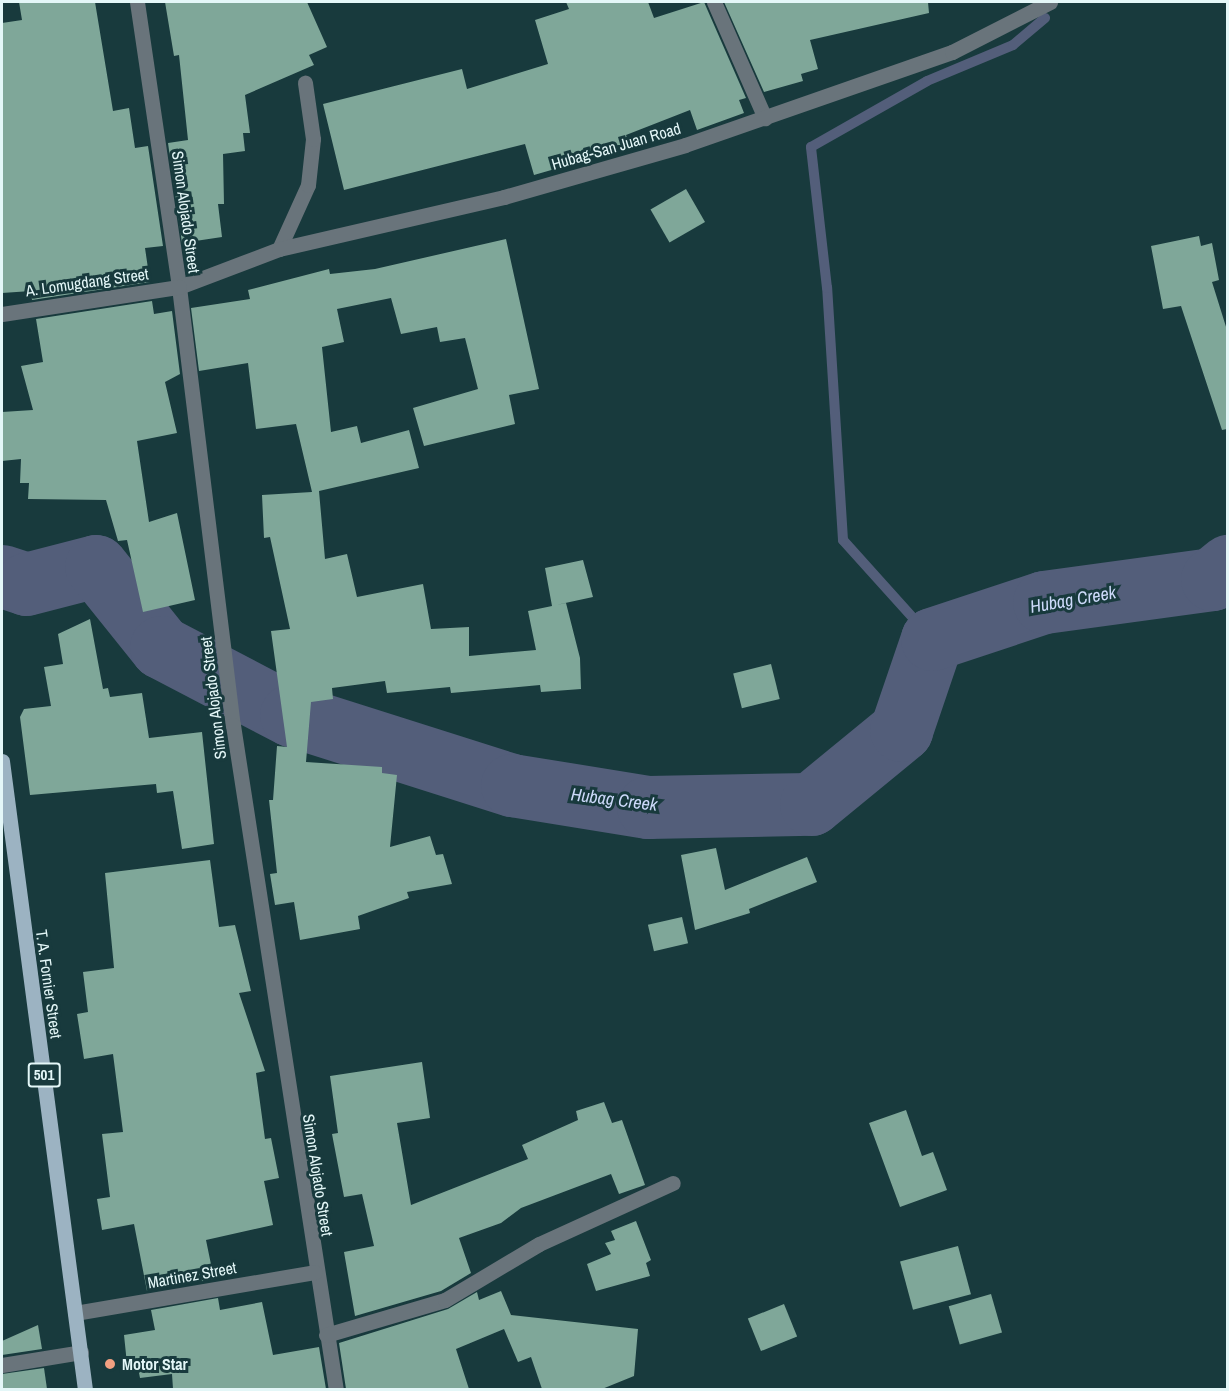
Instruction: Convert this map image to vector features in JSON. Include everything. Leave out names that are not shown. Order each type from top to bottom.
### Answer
[{"type":"main road","name":"T. A. Fornier Street","points":[[2,761],[85,1389]]},
{"type":"street","name":"Simon Alojado Street","points":[[137,2],[179,287],[228,667],[233,725],[315,1272],[336,1389]]},
{"type":"street","points":[[714,2],[765,118]]},
{"type":"street","name":"Hubag-San Juan Road","points":[[179,287],[279,249],[504,197],[765,118],[952,52],[1050,2]]},
{"type":"street","points":[[279,249],[308,185],[313,140],[305,83]]},
{"type":"street","name":"A. Lomugdang Street","points":[[2,314],[179,287]]},
{"type":"street","points":[[326,1335],[445,1299],[539,1244],[673,1183]]},
{"type":"street","name":"Martinez Street","points":[[75,1313],[315,1272]]},
{"type":"street","points":[[2,1365],[81,1352]]},
{"type":"building","points":[[19,2],[95,2],[113,111],[129,108],[135,148],[148,146],[163,246],[145,248],[150,282],[32,300],[31,291],[2,293],[2,23],[22,20]]},
{"type":"building","points":[[165,2],[307,2],[327,47],[309,55],[314,65],[245,95],[250,133],[243,133],[245,151],[223,154],[224,204],[218,204],[222,237],[182,243],[168,143],[188,140],[179,55],[174,56]]},
{"type":"building","points":[[566,2],[648,2],[654,18],[704,2],[746,98],[739,100],[744,113],[697,130],[690,110],[626,135],[629,144],[614,152],[534,175],[525,144],[344,190],[323,104],[462,69],[467,89],[548,64],[535,20],[569,9]]},
{"type":"building","points":[[724,2],[928,2],[929,13],[810,40],[818,69],[801,74],[803,81],[764,92]]},
{"type":"building","points":[[686,189],[705,222],[669,242],[650,210]]},
{"type":"building","points":[[1199,236],[1201,246],[1212,243],[1219,280],[1212,282],[1227,330],[1227,429],[1222,430],[1181,306],[1163,309],[1151,246]]},
{"type":"building","points":[[506,239],[539,389],[509,395],[515,424],[424,446],[413,408],[478,389],[465,338],[440,342],[437,327],[401,334],[391,298],[337,309],[344,342],[322,347],[331,432],[357,426],[361,443],[409,430],[419,468],[319,491],[325,559],[347,554],[357,597],[423,584],[431,629],[469,627],[469,656],[536,650],[528,611],[552,606],[545,568],[583,560],[593,597],[556,605],[566,603],[580,658],[581,689],[541,692],[540,685],[451,693],[450,687],[387,693],[385,681],[332,688],[333,699],[311,702],[306,762],[382,767],[382,773],[397,775],[390,847],[430,836],[436,855],[443,854],[452,884],[407,892],[409,898],[358,916],[360,929],[300,940],[294,902],[275,905],[270,874],[277,873],[269,800],[273,800],[277,746],[287,747],[271,631],[290,629],[270,537],[264,538],[262,495],[312,492],[296,424],[256,429],[248,363],[199,371],[191,308],[250,299],[248,290],[329,269],[330,274],[375,269]]},
{"type":"building","points":[[152,301],[154,314],[172,311],[180,374],[165,382],[177,433],[137,441],[149,522],[177,513],[195,600],[143,612],[127,540],[118,541],[106,500],[28,499],[29,483],[20,483],[21,459],[2,461],[2,412],[33,410],[21,366],[43,362],[36,319]]},
{"type":"building","points":[[90,619],[103,689],[108,688],[110,697],[142,693],[149,738],[202,732],[214,844],[182,849],[173,791],[157,793],[156,784],[30,795],[20,717],[24,709],[51,706],[44,667],[63,664],[58,634]]},
{"type":"building","points":[[771,664],[780,699],[742,708],[733,673]]},
{"type":"building","points":[[716,848],[725,890],[807,857],[817,882],[749,909],[750,913],[695,930],[681,855]]},
{"type":"building","points":[[210,860],[219,927],[235,925],[251,991],[239,993],[265,1071],[256,1073],[265,1139],[271,1138],[279,1178],[264,1181],[273,1225],[206,1240],[214,1279],[147,1291],[134,1224],[102,1230],[97,1199],[110,1197],[102,1134],[123,1132],[113,1054],[84,1059],[77,1014],[88,1012],[83,972],[114,968],[105,873]]},
{"type":"building","points":[[682,917],[688,943],[654,951],[648,925]]},
{"type":"building","points":[[422,1062],[430,1118],[397,1123],[411,1205],[528,1159],[522,1145],[578,1120],[576,1111],[604,1102],[612,1123],[622,1120],[645,1185],[619,1194],[611,1174],[521,1208],[501,1223],[459,1238],[471,1273],[441,1291],[355,1316],[344,1252],[374,1246],[362,1194],[344,1197],[332,1134],[338,1133],[330,1076]]},
{"type":"building","points":[[906,1110],[922,1156],[933,1152],[947,1190],[900,1207],[869,1123]]},
{"type":"building","points":[[636,1221],[651,1260],[646,1263],[650,1276],[596,1291],[587,1264],[611,1254],[605,1243],[615,1240],[611,1231]]},
{"type":"building","points":[[958,1246],[971,1294],[913,1310],[900,1262]]},
{"type":"building","points":[[501,1291],[511,1315],[638,1329],[634,1376],[602,1389],[542,1389],[531,1357],[518,1362],[504,1329],[456,1349],[469,1389],[346,1389],[339,1343],[448,1309],[477,1292],[479,1300]]},
{"type":"building","points":[[991,1294],[1002,1332],[960,1345],[949,1306]]},
{"type":"building","points":[[218,1298],[220,1310],[262,1302],[273,1355],[319,1347],[326,1389],[173,1389],[172,1374],[140,1378],[137,1363],[127,1364],[124,1335],[155,1330],[151,1310]]},
{"type":"building","points":[[784,1304],[797,1336],[761,1351],[748,1319]]},
{"type":"building","points":[[38,1325],[42,1349],[2,1355],[2,1341]]},
{"type":"building","points":[[44,1368],[47,1389],[2,1389],[2,1374]]},
{"type":"waterway","points":[[932,639],[843,540],[827,288],[811,147],[927,81],[1013,45],[1045,18]]},
{"type":"waterway","name":"Hubag Creek","points":[[2,576],[26,584],[96,566],[161,647],[291,715],[512,785],[648,807],[811,804],[901,730],[932,639],[1044,602],[1212,579],[1228,566]]},
{"type":"place","name":"Motor Star","points":[[110,1364]]}]
